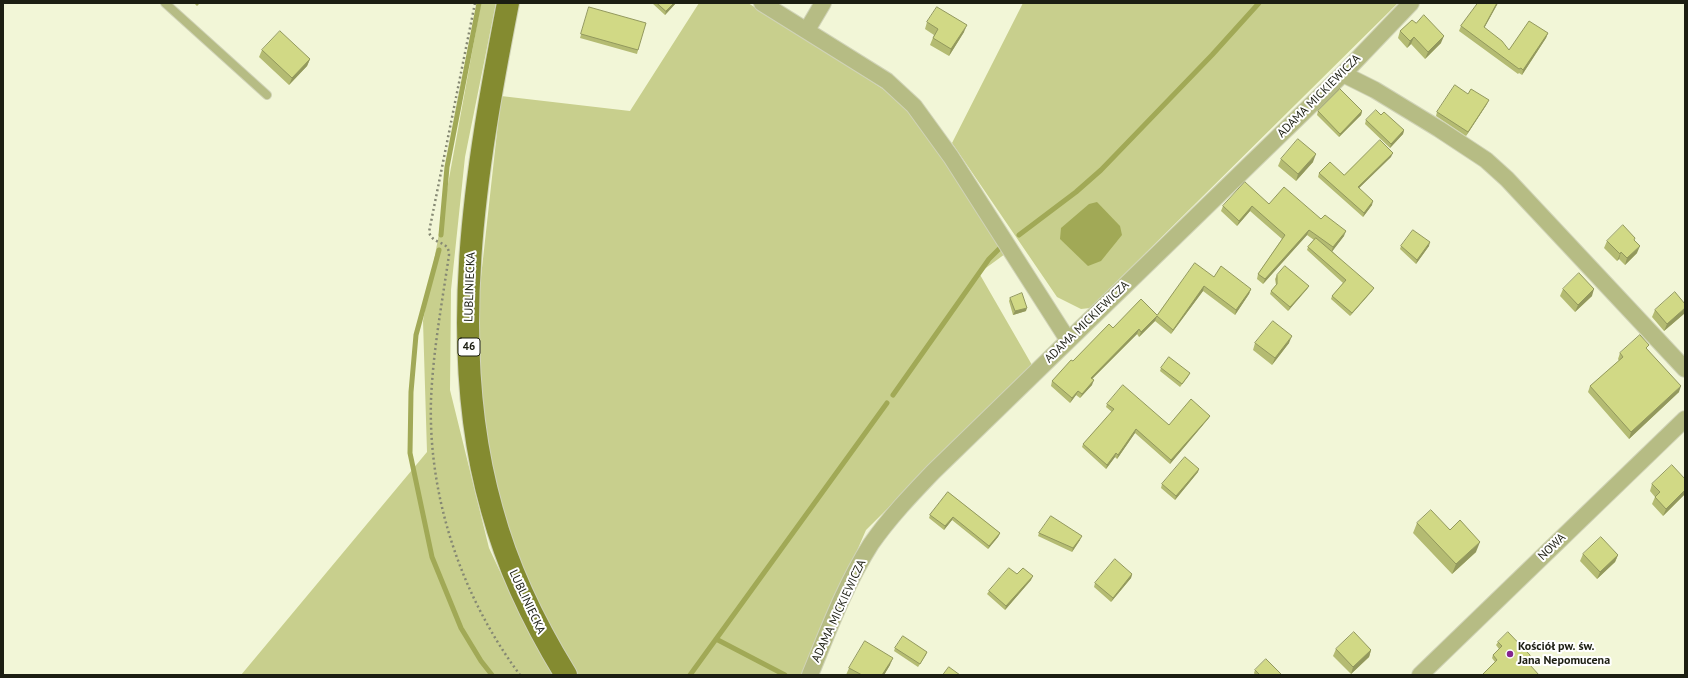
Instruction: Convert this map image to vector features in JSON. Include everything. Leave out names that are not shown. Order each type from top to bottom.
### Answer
[{"type":"main road","name":"LUBLINIECKA","points":[[508,3],[487,114],[473,218],[469,274],[468,326],[473,415],[484,482],[500,536],[526,601],[542,634],[566,675]]},
{"type":"street","points":[[762,3],[887,81],[918,110],[939,138],[993,220],[1068,340]]},
{"type":"street","points":[[807,30],[823,3]]},
{"type":"street","name":"ADAMA MICKIEWICZA","points":[[810,675],[851,579],[871,544],[906,500],[1068,340],[1343,74],[1411,3]]},
{"type":"street","points":[[1343,74],[1398,103],[1486,160],[1507,179],[1685,370]]},
{"type":"street","name":"NOWA","points":[[1420,675],[1685,419]]},
{"type":"lane","points":[[165,3],[267,95]]},
{"type":"shaded area","points":[[481,3],[496,3],[465,157],[451,290],[450,390],[489,548],[526,627],[556,675],[241,675],[427,452],[423,321]]},
{"type":"shaded area","points":[[699,3],[748,3],[838,59],[904,103],[932,140],[1005,254],[979,273],[1032,365],[866,530],[803,675],[575,675],[523,581],[505,521],[485,442],[481,390],[478,304],[501,96],[630,111]]},
{"type":"shaded area","points":[[1023,3],[1398,3],[1090,308],[1081,309],[1057,297],[952,143]]},
{"type":"shaded area","points":[[1097,202],[1120,226],[1122,235],[1101,261],[1088,266],[1060,239],[1061,228],[1089,204]]},
{"type":"building","points":[[657,3],[674,3],[666,11]]},
{"type":"building","points":[[1478,3],[1497,3],[1484,27],[1502,41],[1509,50],[1529,21],[1548,33],[1523,70],[1521,68],[1519,69],[1461,26]]},
{"type":"building","points":[[589,7],[646,23],[638,50],[581,34]]},
{"type":"building","points":[[937,7],[967,25],[951,49],[933,38],[938,29],[927,22]]},
{"type":"building","points":[[1424,15],[1444,36],[1428,52],[1414,37],[1410,41],[1400,31],[1412,20],[1416,23]]},
{"type":"building","points":[[280,31],[310,59],[292,78],[262,50]]},
{"type":"building","points":[[1455,85],[1468,94],[1471,89],[1489,100],[1468,132],[1437,112]]},
{"type":"building","points":[[1340,89],[1362,111],[1340,134],[1318,111]]},
{"type":"building","points":[[1376,110],[1381,115],[1384,112],[1404,130],[1391,144],[1366,120]]},
{"type":"building","points":[[1298,139],[1316,154],[1298,174],[1281,159]]},
{"type":"building","points":[[1380,140],[1393,153],[1358,187],[1373,201],[1364,213],[1319,173],[1330,162],[1344,175]]},
{"type":"building","points":[[1245,182],[1269,204],[1284,187],[1321,219],[1325,215],[1346,231],[1333,247],[1309,230],[1265,279],[1258,274],[1285,235],[1252,206],[1239,221],[1223,206]]},
{"type":"building","points":[[1623,225],[1640,246],[1627,258],[1621,252],[1620,254],[1607,241]]},
{"type":"building","points":[[1413,230],[1430,242],[1417,260],[1401,246]]},
{"type":"building","points":[[1316,238],[1374,288],[1352,313],[1332,296],[1346,280],[1308,247]]},
{"type":"building","points":[[1195,263],[1214,277],[1221,266],[1251,289],[1236,310],[1204,286],[1173,330],[1157,316],[1141,332],[1139,329],[1091,378],[1094,380],[1082,394],[1078,391],[1072,398],[1052,381],[1071,360],[1073,361],[1109,324],[1113,328],[1141,299],[1157,315]]},
{"type":"building","points":[[1285,266],[1309,286],[1290,307],[1271,291],[1277,284],[1277,275]]},
{"type":"building","points":[[1579,273],[1594,289],[1578,305],[1563,289]]},
{"type":"building","points":[[1675,292],[1685,304],[1685,308],[1667,324],[1655,310]]},
{"type":"building","points":[[1022,293],[1027,308],[1015,311],[1010,298]]},
{"type":"building","points":[[1273,321],[1292,336],[1275,358],[1255,343]]},
{"type":"building","points":[[1640,335],[1649,345],[1646,348],[1681,386],[1631,432],[1590,386],[1623,357],[1620,353]]},
{"type":"building","points":[[1169,357],[1190,373],[1182,384],[1161,368]]},
{"type":"building","points":[[1123,385],[1169,425],[1191,399],[1210,416],[1171,460],[1136,429],[1118,455],[1116,453],[1107,465],[1083,444],[1114,409],[1107,404]]},
{"type":"building","points":[[1185,457],[1199,469],[1176,496],[1162,484]]},
{"type":"building","points":[[1672,465],[1685,479],[1685,490],[1666,509],[1655,497],[1660,492],[1652,484]]},
{"type":"building","points":[[948,492],[1000,533],[989,546],[953,517],[945,526],[930,515]]},
{"type":"building","points":[[1431,510],[1450,530],[1460,520],[1480,542],[1456,564],[1417,523]]},
{"type":"building","points":[[1051,516],[1082,536],[1073,548],[1039,533]]},
{"type":"building","points":[[1601,537],[1618,555],[1600,572],[1583,554]]},
{"type":"building","points":[[1115,559],[1132,574],[1113,598],[1095,583]]},
{"type":"building","points":[[1009,568],[1017,574],[1023,568],[1033,576],[1006,606],[989,591]]},
{"type":"building","points":[[1354,632],[1371,650],[1353,667],[1336,649]]},
{"type":"building","name":"Kościół pw. św. Jana Nepomucena","points":[[1508,632],[1530,655],[1530,665],[1539,675],[1482,675],[1497,660],[1493,655],[1502,646],[1498,642]]},
{"type":"building","points":[[903,636],[927,652],[920,664],[895,648]]},
{"type":"building","points":[[865,641],[893,658],[882,675],[862,675],[849,668]]},
{"type":"building","points":[[1266,659],[1282,675],[1260,675],[1255,670]]},
{"type":"building","points":[[949,667],[960,675],[943,675]]},
{"type":"waterway","points":[[441,235],[447,167],[479,3]]},
{"type":"waterway","points":[[1019,235],[1076,192],[1101,170],[1212,55],[1259,3]]},
{"type":"waterway","points":[[893,395],[989,259],[999,249]]},
{"type":"waterway","points":[[439,250],[416,335],[411,392],[410,453],[432,557],[461,628],[481,661],[492,675]]},
{"type":"waterway","points":[[690,675],[887,403]]},
{"type":"waterway","points":[[716,639],[785,675]]},
{"type":"place","name":"Kościół pw. św. Jana Nepomucena","points":[[1510,654]]}]
